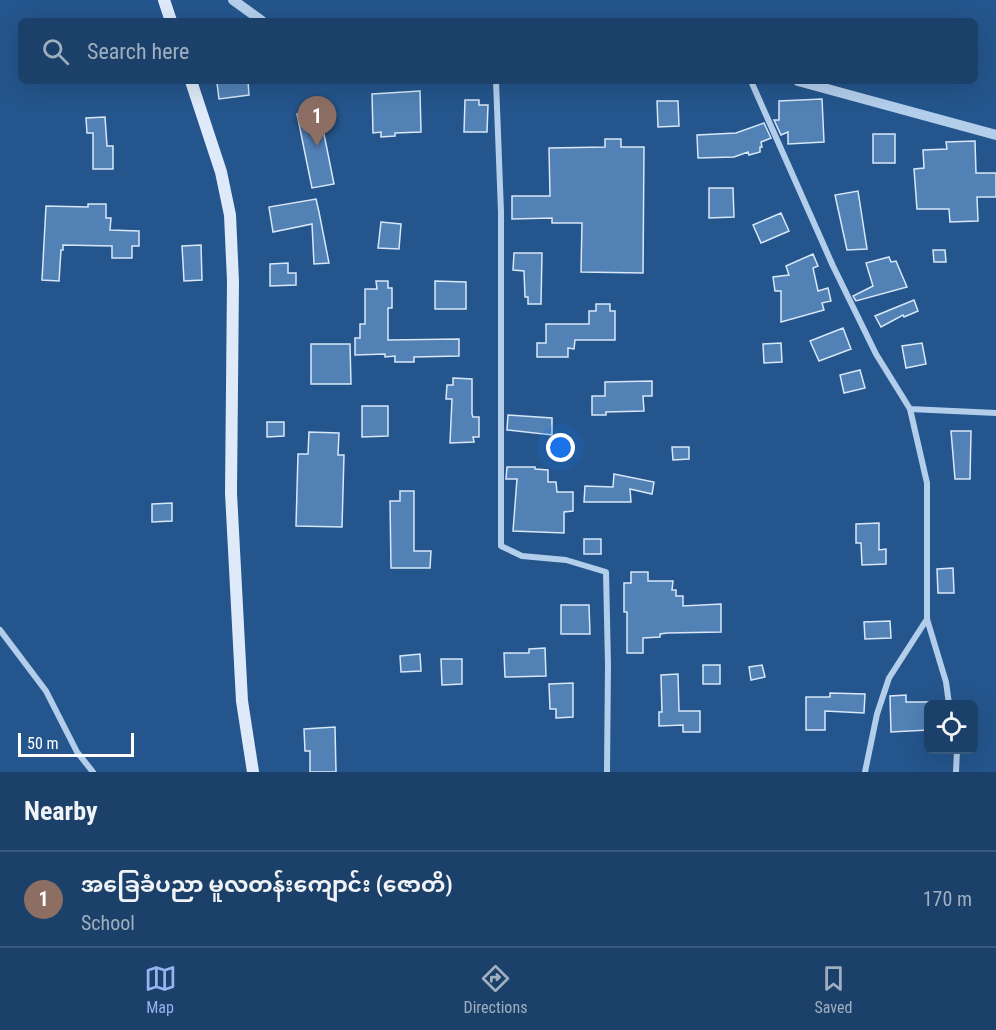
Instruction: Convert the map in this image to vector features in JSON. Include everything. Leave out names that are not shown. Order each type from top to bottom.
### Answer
[{"type":"main road","points":[[164,0],[170,18]]},
{"type":"main road","points":[[192,84],[221,172],[231,225],[233,281],[231,493],[242,701],[253,772]]},
{"type":"street","points":[[233,0],[258,18]]},
{"type":"street","points":[[496,84],[501,212],[501,546],[522,556],[566,560],[606,572],[609,676],[607,772]]},
{"type":"street","points":[[752,84],[833,266],[876,354],[910,409],[927,483],[927,619],[949,700]]},
{"type":"street","points":[[809,84],[996,135]]},
{"type":"street","points":[[910,409],[996,413]]},
{"type":"street","points":[[865,772],[877,714],[889,678],[927,619]]},
{"type":"street","points":[[0,630],[46,691],[77,752],[93,772]]},
{"type":"street","points":[[956,772],[957,754]]},
{"type":"building","points":[[217,84],[248,84],[249,95],[219,99]]},
{"type":"building","points":[[420,91],[421,132],[395,133],[395,136],[381,137],[381,132],[373,133],[372,94]]},
{"type":"building","points":[[822,99],[824,142],[788,144],[788,132],[781,135],[774,120],[779,120],[779,101]]},
{"type":"building","points":[[465,100],[479,100],[479,105],[488,105],[487,132],[464,132]]},
{"type":"building","points":[[657,101],[678,101],[679,126],[658,127]]},
{"type":"building","points":[[319,109],[334,184],[312,188],[297,114]]},
{"type":"building","points":[[105,117],[107,146],[113,146],[113,169],[93,169],[93,133],[87,133],[86,118]]},
{"type":"building","points":[[764,123],[771,138],[761,142],[760,152],[749,155],[748,152],[734,157],[698,158],[697,135],[736,133]]},
{"type":"building","points":[[873,134],[895,134],[895,163],[873,163]]},
{"type":"building","points":[[605,139],[621,139],[621,147],[644,147],[643,273],[581,272],[582,223],[552,223],[552,218],[512,219],[512,196],[550,196],[549,148],[605,147]]},
{"type":"building","points":[[975,141],[976,173],[996,173],[996,197],[977,197],[978,221],[950,222],[949,209],[917,209],[914,169],[924,168],[923,150],[947,149],[946,142]]},
{"type":"building","points":[[709,188],[733,188],[734,217],[709,218]]},
{"type":"building","points":[[858,191],[867,249],[847,250],[835,195]]},
{"type":"building","points":[[316,199],[329,263],[314,264],[312,224],[273,232],[269,207]]},
{"type":"building","points":[[88,204],[106,204],[106,218],[111,218],[110,230],[139,231],[139,246],[132,246],[132,258],[112,258],[112,246],[63,245],[59,281],[42,280],[46,206],[88,207]]},
{"type":"building","points":[[781,213],[789,231],[761,243],[753,225]]},
{"type":"building","points":[[381,222],[401,224],[399,249],[378,248]]},
{"type":"building","points":[[201,245],[202,280],[184,281],[182,246]]},
{"type":"building","points":[[933,250],[945,250],[946,262],[934,262]]},
{"type":"building","points":[[514,253],[542,253],[541,304],[528,304],[528,297],[525,297],[524,271],[513,270]]},
{"type":"building","points":[[813,254],[818,266],[813,268],[818,291],[828,288],[831,301],[822,303],[824,310],[781,322],[781,291],[775,291],[773,277],[789,275],[786,266]]},
{"type":"building","points":[[889,257],[891,262],[896,261],[907,287],[856,301],[853,296],[873,286],[866,263]]},
{"type":"building","points":[[288,263],[288,273],[296,273],[296,285],[270,286],[270,264]]},
{"type":"building","points":[[376,281],[388,281],[388,288],[392,288],[392,308],[388,308],[388,340],[459,339],[459,356],[414,357],[414,362],[395,362],[395,356],[385,357],[385,354],[355,355],[355,338],[360,338],[360,324],[365,324],[365,289],[377,289]]},
{"type":"building","points":[[435,281],[466,282],[466,309],[435,309]]},
{"type":"building","points":[[914,300],[918,311],[904,317],[903,315],[881,327],[875,316]]},
{"type":"building","points":[[596,304],[610,304],[610,311],[615,311],[615,340],[575,340],[574,349],[568,348],[568,357],[537,357],[537,343],[546,343],[546,324],[589,324],[589,311],[596,311]]},
{"type":"building","points":[[843,328],[851,349],[819,361],[810,341]]},
{"type":"building","points":[[781,343],[782,362],[764,363],[763,344]]},
{"type":"building","points":[[922,343],[926,364],[906,368],[902,346]]},
{"type":"building","points":[[311,344],[350,344],[351,384],[311,384]]},
{"type":"building","points":[[860,370],[865,388],[844,393],[840,375]]},
{"type":"building","points":[[453,378],[472,379],[472,414],[473,417],[479,417],[479,437],[473,437],[474,442],[450,443],[452,399],[446,399],[447,385],[453,385]]},
{"type":"building","points":[[652,381],[652,396],[643,396],[644,411],[606,412],[606,415],[592,415],[592,396],[605,396],[605,382]]},
{"type":"building","points":[[362,406],[388,406],[388,436],[362,437]]},
{"type":"building","points":[[508,415],[552,418],[552,435],[507,430]]},
{"type":"building","points":[[267,422],[284,422],[284,436],[267,437]]},
{"type":"building","points":[[951,431],[971,431],[970,479],[955,479]]},
{"type":"building","points":[[309,432],[339,433],[338,455],[344,455],[342,527],[296,526],[298,454],[308,454]]},
{"type":"building","points":[[672,447],[689,447],[689,459],[673,460]]},
{"type":"building","points":[[507,467],[535,467],[535,469],[548,470],[548,482],[556,482],[557,492],[573,492],[573,511],[564,512],[564,533],[513,531],[517,479],[506,479]]},
{"type":"building","points":[[614,474],[654,482],[652,494],[630,489],[631,502],[584,502],[585,486],[613,487]]},
{"type":"building","points":[[400,491],[414,491],[414,551],[431,551],[430,568],[391,568],[390,501],[400,501]]},
{"type":"building","points":[[172,503],[172,521],[152,522],[152,504]]},
{"type":"building","points":[[879,523],[879,550],[886,549],[886,564],[862,565],[861,543],[856,543],[856,524]]},
{"type":"building","points":[[584,539],[601,539],[601,554],[584,554]]},
{"type":"building","points":[[953,568],[954,593],[938,593],[937,569]]},
{"type":"building","points":[[631,572],[648,572],[648,581],[673,581],[672,590],[676,590],[676,596],[683,596],[683,606],[721,604],[721,632],[660,634],[660,637],[643,638],[643,653],[627,653],[624,583],[631,583]]},
{"type":"building","points":[[561,605],[589,605],[590,634],[561,634]]},
{"type":"building","points":[[890,621],[891,638],[865,639],[864,622]]},
{"type":"building","points":[[545,648],[546,676],[505,677],[504,653],[529,653],[529,649]]},
{"type":"building","points":[[420,654],[421,671],[401,672],[400,656]]},
{"type":"building","points":[[441,659],[462,659],[462,684],[442,685]]},
{"type":"building","points":[[703,665],[720,665],[720,684],[703,684]]},
{"type":"building","points":[[762,665],[765,677],[751,680],[749,667]]},
{"type":"building","points":[[678,674],[679,711],[700,711],[700,732],[683,732],[683,725],[659,726],[659,712],[662,712],[661,675]]},
{"type":"building","points":[[573,683],[573,717],[556,718],[556,709],[550,709],[549,684]]},
{"type":"building","points":[[830,693],[865,694],[864,713],[825,711],[825,730],[806,730],[806,697],[830,697]]},
{"type":"building","points":[[906,695],[906,702],[924,702],[924,730],[891,732],[890,696]]},
{"type":"building","points":[[335,727],[336,772],[310,772],[310,751],[305,751],[304,729]]},
{"type":"place","name":"အခြေခံပညာ မူလတန်းကျောင်း (ဇောတိ)","points":[[317,146]]}]
